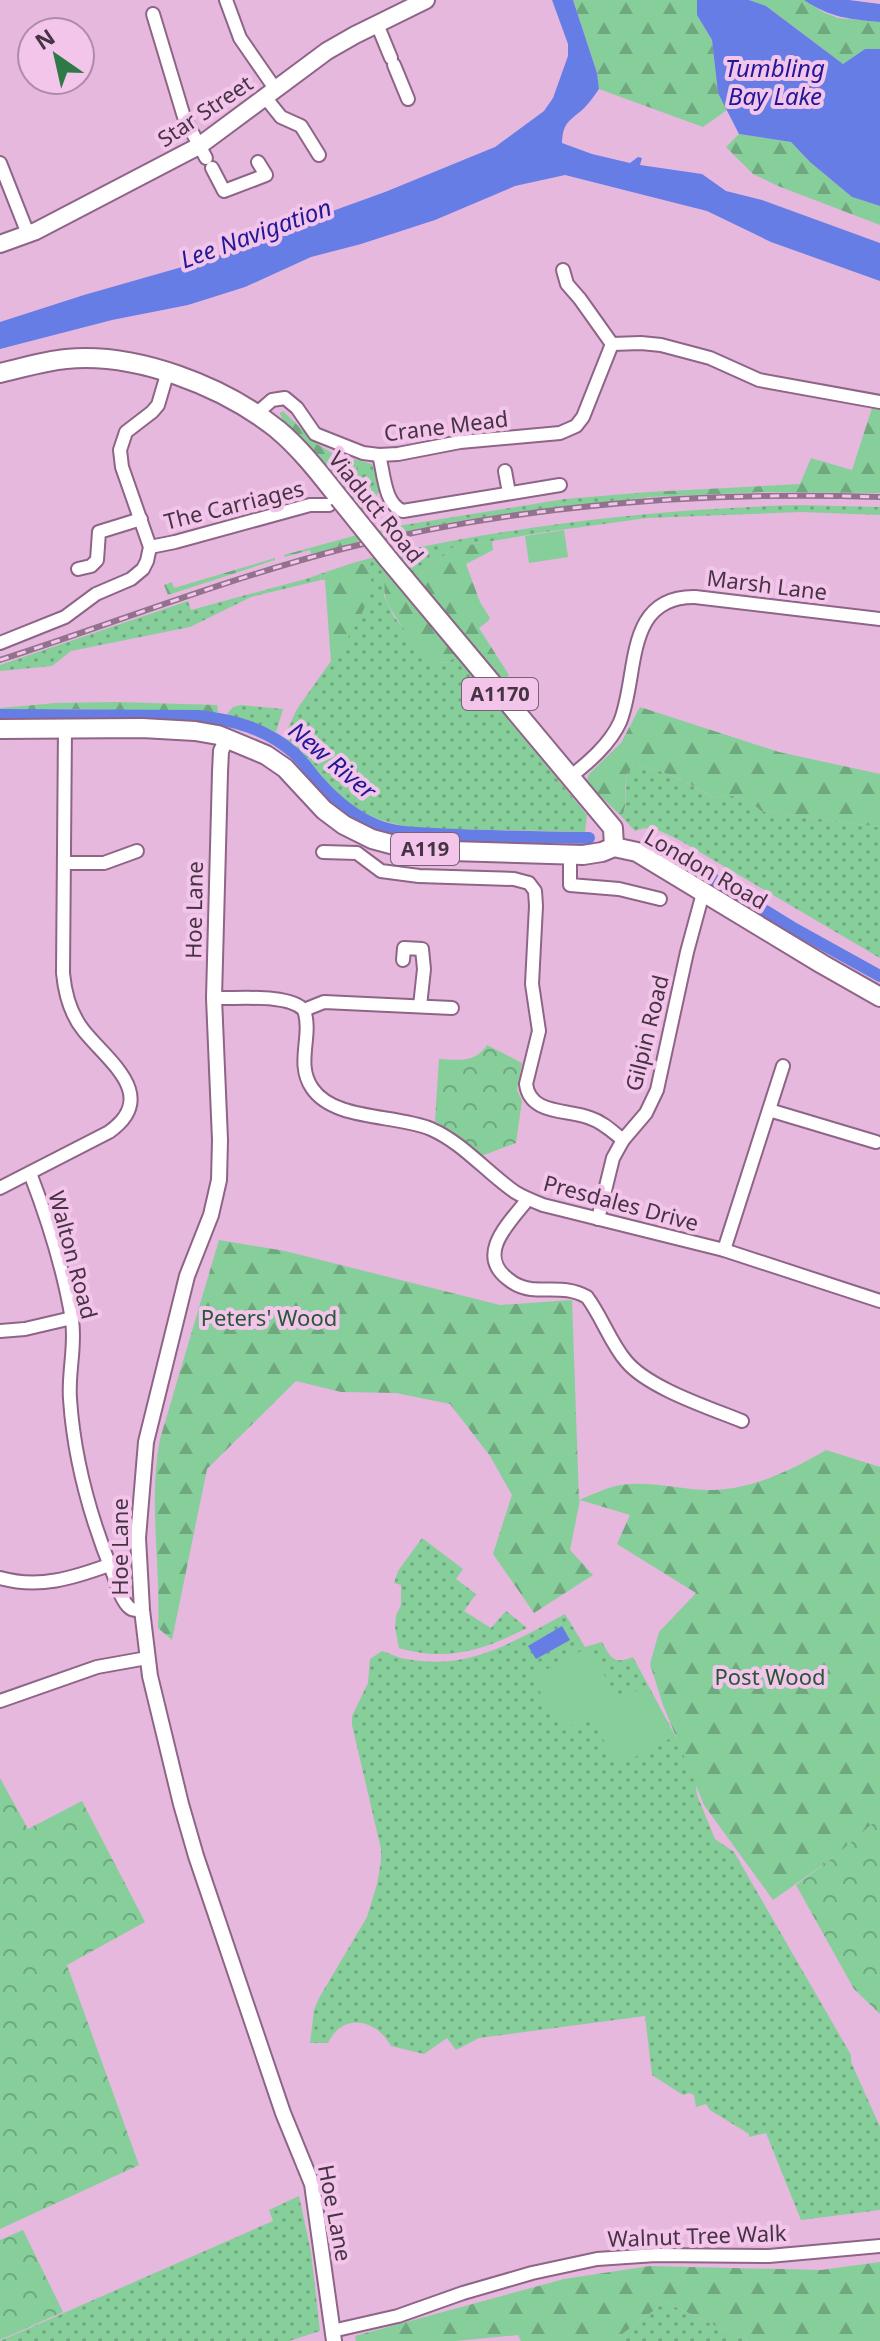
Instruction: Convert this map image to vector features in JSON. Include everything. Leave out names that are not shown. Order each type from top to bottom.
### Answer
[{"type":"main road","name":"Star Street","points":[[0,244],[206,157],[270,94],[334,47],[377,24],[404,5],[426,0]]},
{"type":"main road","name":"Viaduct Road","points":[[0,373],[52,361],[82,358],[168,371],[208,387],[280,431],[300,452],[334,501],[389,560],[613,828],[614,847]]},
{"type":"main road","name":"London Road","points":[[0,729],[65,727],[195,731],[227,738],[266,755],[285,768],[324,810],[344,825],[372,839],[402,847],[570,855],[602,852],[614,847],[637,852],[880,997]]},
{"type":"street","points":[[226,0],[240,38],[281,117],[301,126],[319,155]]},
{"type":"street","points":[[153,14],[185,119],[224,191],[266,175],[258,162]]},
{"type":"street","points":[[377,24],[408,99]]},
{"type":"street","points":[[0,163],[28,234]]},
{"type":"street","points":[[563,270],[567,284],[612,344],[651,343],[672,347],[710,358],[759,380],[880,402]]},
{"type":"street","name":"Crane Mead","points":[[256,414],[272,400],[285,398],[297,408],[315,434],[363,453],[379,455],[460,442],[543,436],[569,430],[583,417],[612,344]]},
{"type":"street","points":[[0,643],[58,621],[96,594],[138,575],[147,561],[150,547],[122,467],[121,441],[126,432],[158,405],[168,371]]},
{"type":"street","points":[[379,455],[390,500],[403,511],[560,485]]},
{"type":"street","points":[[505,471],[509,493]]},
{"type":"street","name":"The Carriages","points":[[150,547],[334,501]]},
{"type":"street","points":[[78,569],[91,566],[97,560],[99,532],[141,519]]},
{"type":"street","name":"Marsh Lane","points":[[570,777],[615,731],[624,708],[640,631],[649,617],[665,603],[675,598],[695,597],[880,619]]},
{"type":"street","name":"Walton Road","points":[[65,727],[63,973],[66,997],[84,1031],[125,1078],[130,1090],[130,1104],[123,1121],[109,1132],[30,1173],[48,1226],[72,1318],[74,1343],[69,1381],[74,1433],[87,1496],[109,1565],[129,1607],[142,1610]]},
{"type":"street","name":"Hoe Lane","points":[[227,738],[221,751],[214,998],[219,1180],[211,1215],[187,1276],[146,1442],[138,1538],[142,1610],[147,1658],[196,1856],[283,2113],[312,2184],[333,2336]]},
{"type":"street","points":[[64,863],[104,863],[137,851]]},
{"type":"street","points":[[323,852],[357,853],[381,871],[419,876],[514,879],[529,883],[535,891],[532,984],[539,1031],[527,1091],[537,1105],[594,1119],[623,1140]]},
{"type":"street","points":[[570,855],[570,885],[619,889],[660,899]]},
{"type":"street","name":"Gilpin Road","points":[[598,1219],[609,1168],[623,1140],[646,1113],[657,1090],[703,893]]},
{"type":"street","points":[[403,960],[404,948],[422,949],[424,969],[420,1006]]},
{"type":"street","points":[[214,998],[286,1000],[304,1010],[324,1002],[452,1008]]},
{"type":"street","name":"Presdales Drive","points":[[304,1010],[307,1025],[303,1061],[305,1071],[311,1087],[322,1100],[338,1109],[392,1118],[432,1130],[453,1142],[516,1193],[528,1199],[562,1211],[724,1250],[880,1301]]},
{"type":"street","points":[[724,1250],[783,1066]]},
{"type":"street","points":[[769,1110],[876,1142]]},
{"type":"street","points":[[0,1188],[30,1173]]},
{"type":"street","points":[[528,1199],[495,1245],[493,1259],[497,1269],[515,1284],[528,1289],[566,1289],[587,1297],[627,1362],[643,1376],[742,1421]]},
{"type":"street","points":[[0,1331],[25,1329],[72,1318]]},
{"type":"street","points":[[0,1578],[24,1583],[49,1583],[109,1565]]},
{"type":"street","points":[[0,1701],[97,1667],[147,1658]]},
{"type":"street","name":"Walnut Tree Walk","points":[[333,2336],[463,2293],[532,2273],[597,2259],[656,2255],[769,2256],[880,2246]]},
{"type":"green space","points":[[573,0],[697,0],[697,15],[712,40],[718,93],[727,110],[703,127],[599,89],[597,73]]},
{"type":"green space","points":[[749,0],[804,0],[838,18],[880,22],[880,49],[865,49],[843,64],[766,6]]},
{"type":"green space","points":[[739,134],[791,142],[852,197],[880,206],[880,225],[753,174],[726,147]]},
{"type":"green space","points":[[872,408],[880,410],[880,493],[765,492],[650,497],[649,492],[800,484],[811,458],[852,470]]},
{"type":"green space","points":[[283,411],[317,444],[332,453],[357,460],[349,497],[283,422],[280,413]]},
{"type":"green space","points":[[357,460],[372,464],[380,490],[365,513],[359,511],[349,497]]},
{"type":"green space","points":[[649,492],[650,497],[464,520],[379,537],[373,530],[565,499]]},
{"type":"green space","points":[[798,505],[880,507],[880,515],[801,512],[647,518],[451,548],[415,578],[392,553],[493,534],[594,520],[696,510]]},
{"type":"green space","points":[[564,530],[568,557],[529,563],[525,536]]},
{"type":"green space","points":[[357,535],[362,541],[311,554],[310,550],[284,555]]},
{"type":"green space","points":[[492,541],[493,550],[466,564],[480,602],[490,618],[479,628],[509,675],[501,683],[415,578],[451,548]]},
{"type":"green space","points":[[375,557],[386,573],[384,596],[394,617],[432,661],[443,663],[457,657],[587,815],[585,832],[437,829],[404,826],[373,817],[348,802],[284,737],[297,709],[348,637],[366,565],[356,562]]},
{"type":"green space","points":[[275,558],[168,595],[164,585],[172,582],[174,588]]},
{"type":"green space","points":[[356,562],[371,570],[369,595],[359,619],[331,662],[325,580],[321,580],[320,574]]},
{"type":"green space","points":[[386,573],[457,657],[445,662],[433,661],[414,642],[386,599]]},
{"type":"green space","points":[[320,574],[321,580],[251,597],[190,627],[71,651],[52,666],[0,671],[0,665],[188,601],[191,610]]},
{"type":"green space","points":[[56,703],[217,705],[218,712],[64,709],[0,712],[0,708]]},
{"type":"green space","points":[[233,707],[283,709],[276,732],[227,714]]},
{"type":"green space","points":[[640,707],[779,752],[880,774],[880,827],[761,811],[745,799],[734,796],[714,798],[677,778],[636,765],[627,773],[622,817],[587,780],[589,774],[621,743]]},
{"type":"green space","points":[[636,765],[676,778],[714,798],[734,796],[745,799],[761,811],[880,827],[880,958],[681,841],[653,829],[635,831],[622,817],[627,773]]},
{"type":"green space","points":[[487,1045],[522,1063],[517,1090],[522,1101],[516,1143],[481,1156],[464,1140],[435,1121],[439,1059],[472,1058]]},
{"type":"green space","points":[[219,1240],[285,1251],[500,1305],[572,1300],[579,1500],[610,1487],[633,1484],[730,1489],[759,1482],[826,1450],[880,1467],[880,1817],[834,1857],[773,1900],[704,1805],[663,1705],[650,1664],[659,1632],[696,1593],[617,1544],[630,1515],[580,1500],[570,1550],[593,1575],[534,1613],[493,1554],[512,1495],[490,1456],[450,1404],[396,1393],[341,1392],[296,1381],[207,1469],[172,1640],[158,1628],[155,1486],[160,1439]]},
{"type":"green space","points":[[422,1538],[463,1569],[456,1579],[476,1594],[464,1611],[491,1628],[506,1611],[527,1628],[465,1652],[433,1654],[399,1648],[395,1627],[401,1605],[401,1585],[394,1583],[398,1571]]},
{"type":"green space","points":[[565,1614],[585,1647],[602,1642],[617,1660],[633,1657],[694,1771],[697,1795],[715,1839],[734,1852],[851,2055],[851,2062],[880,2127],[880,2210],[801,2220],[766,2133],[749,2137],[706,2104],[696,2107],[694,2095],[683,2095],[652,2075],[645,2016],[479,2038],[456,2050],[447,2038],[424,2054],[391,2046],[377,2030],[360,2023],[342,2027],[328,2043],[310,2043],[314,2010],[367,1917],[381,1861],[381,1849],[352,1725],[352,1716],[368,1683],[370,1659],[382,1651],[429,1662],[470,1657],[508,1644]]},
{"type":"green space","points":[[589,1647],[618,1700],[647,1685],[675,1736],[618,1766],[590,1716],[562,1731],[532,1677]]},
{"type":"green space","points":[[0,1778],[28,1829],[82,1801],[145,1922],[67,1965],[139,2165],[0,2229]]},
{"type":"green space","points":[[880,1817],[880,2014],[854,1989],[796,1885]]},
{"type":"green space","points":[[299,2196],[311,2252],[320,2331],[289,2341],[0,2341],[273,2221],[269,2210]]},
{"type":"green space","points":[[23,2230],[63,2312],[0,2340],[0,2240]]},
{"type":"green space","points":[[880,2262],[880,2341],[748,2341],[665,2302],[613,2341],[521,2341],[518,2335],[455,2341],[356,2341],[355,2336],[564,2279],[650,2266],[821,2270]]},
{"type":"green space","points":[[665,2302],[748,2341],[613,2341]]},
{"type":"water","points":[[552,0],[573,0],[597,73],[599,89],[567,124],[562,143],[630,163],[638,157],[642,158],[640,165],[702,174],[726,191],[762,200],[880,243],[880,281],[771,242],[707,211],[565,175],[515,186],[435,220],[311,257],[245,287],[188,305],[112,320],[0,349],[0,322],[210,259],[495,147],[544,111],[553,98],[568,56],[568,44]]},
{"type":"water","name":"Tumbling Bay Lake","points":[[697,0],[749,0],[766,6],[843,64],[865,49],[880,49],[880,206],[852,197],[791,142],[739,134],[718,93],[712,40],[697,15]]},
{"type":"water","points":[[804,0],[880,4],[880,22],[840,17]]},
{"type":"water","points":[[562,1626],[570,1640],[536,1659],[528,1646]]},
{"type":"waterway","name":"New River","points":[[0,715],[199,716],[225,720],[250,727],[284,745],[344,806],[383,828],[421,833],[589,838]]},
{"type":"waterway","name":"New River","points":[[656,847],[880,976]]},
{"type":"railway","points":[[0,660],[258,573],[412,533],[544,511],[611,504],[746,496],[880,497]]},
{"type":"water label","name":"Lee Navigation","points":[[256,234]]},
{"type":"park label","name":"Peters' Wood","points":[[269,1318]]},
{"type":"park label","name":"Post Wood","points":[[770,1677]]}]
